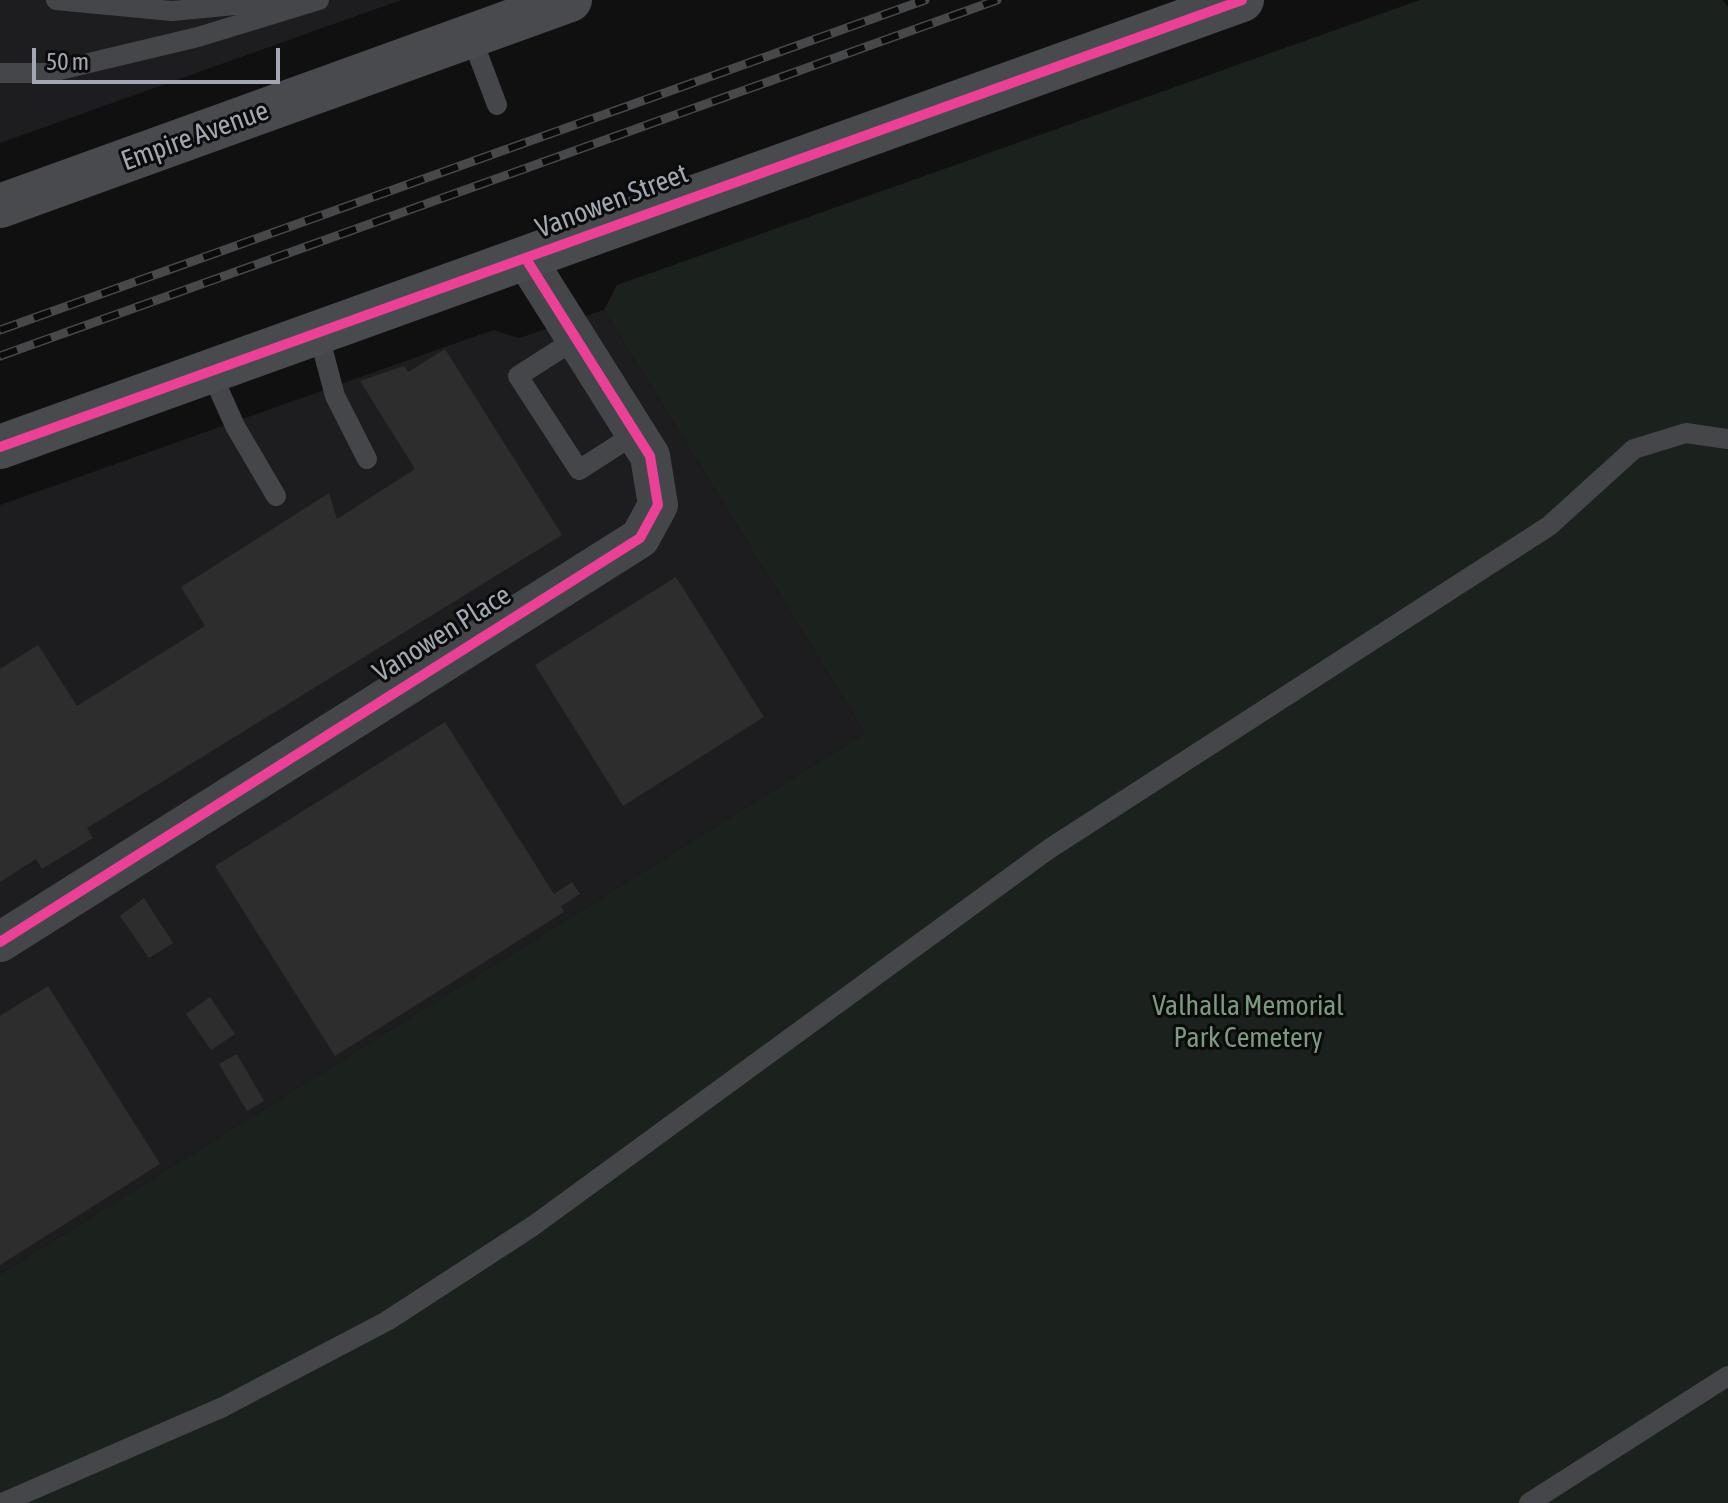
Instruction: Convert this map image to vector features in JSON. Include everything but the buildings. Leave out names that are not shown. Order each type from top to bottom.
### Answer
[{"type":"main road","name":"Empire Avenue","points":[[0,206],[570,0]]},
{"type":"main road","name":"Vanowen Street","points":[[0,447],[526,259],[615,223],[1242,0]]},
{"type":"street","name":"Vanowen Place","points":[[0,942],[640,538],[658,505],[650,456],[526,259]]},
{"type":"lane","points":[[56,0],[172,11],[291,0]]},
{"type":"lane","points":[[0,73],[47,73],[198,37],[319,0]]},
{"type":"lane","points":[[471,36],[497,105]]},
{"type":"lane","points":[[318,332],[335,396],[367,459]]},
{"type":"lane","points":[[576,339],[518,376],[579,470],[635,434]]},
{"type":"lane","points":[[210,370],[235,426],[276,496]]},
{"type":"lane","points":[[2,1503],[223,1407],[387,1321],[533,1226],[1049,849],[1549,526],[1634,449],[1686,433],[1728,439]]},
{"type":"lane","points":[[1529,1503],[1728,1376]]},
{"type":"shaded area","points":[[0,0],[401,0],[0,143]]},
{"type":"shaded area","points":[[604,310],[865,733],[0,1274],[0,505],[493,330],[519,338]]},
{"type":"green space","name":"Valhalla Memorial Park Cemetery","points":[[1420,0],[1723,0],[1728,7],[1728,1503],[0,1503],[0,1274],[865,733],[604,310],[617,285]]},
{"type":"railway","points":[[0,330],[925,0]]},
{"type":"railway","points":[[0,356],[997,0]]},
{"type":"cycle path","points":[[0,447],[1242,0]]},
{"type":"cycle path","points":[[0,942],[640,538],[658,505],[650,456],[526,259]]}]
